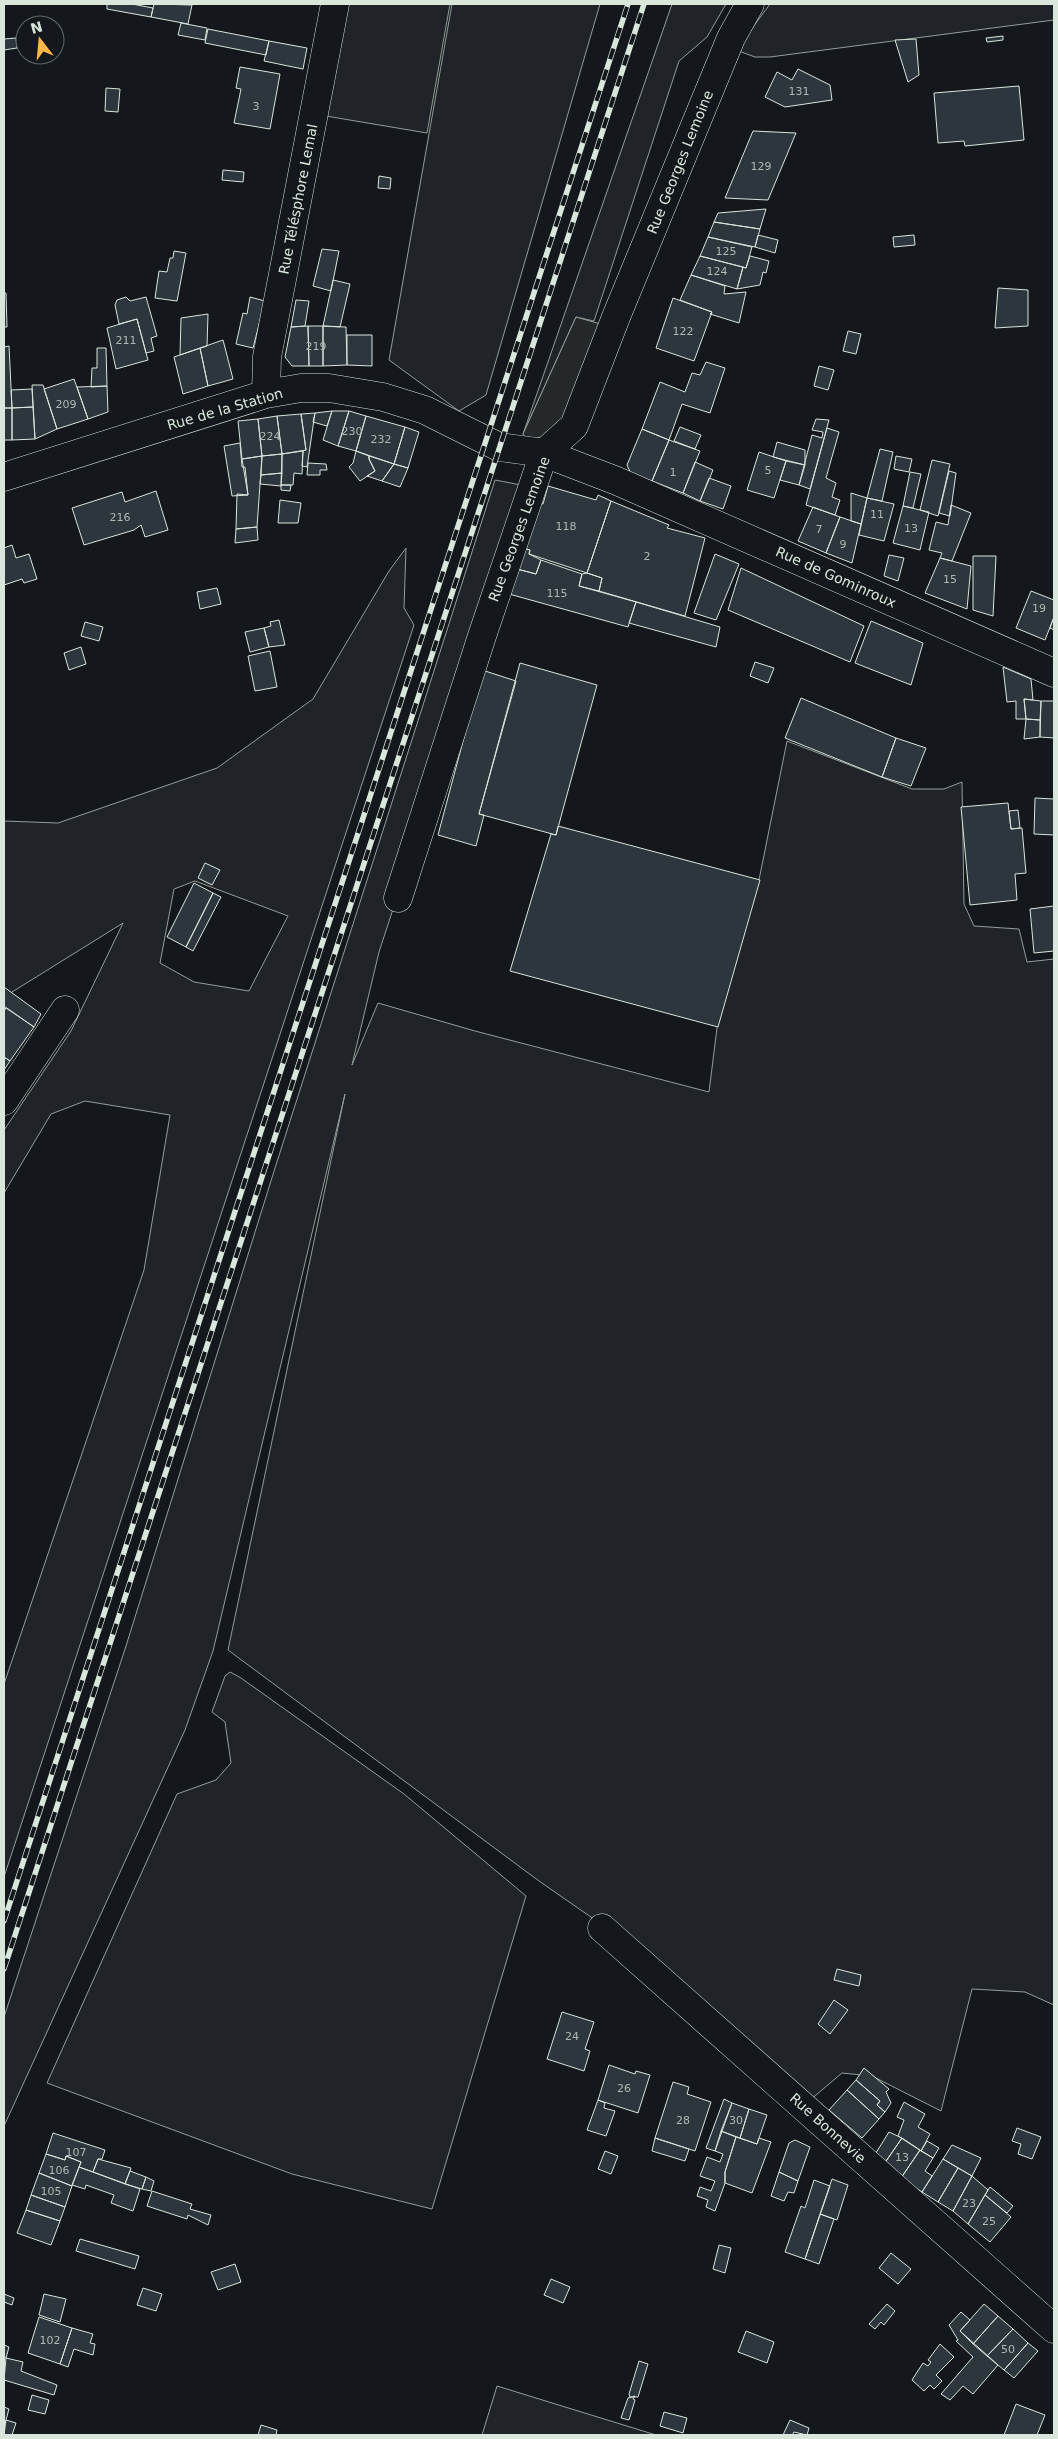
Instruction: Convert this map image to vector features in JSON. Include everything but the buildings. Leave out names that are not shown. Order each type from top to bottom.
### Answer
[{"type":"street","name":"Rue Télésphore Lemal","points":[[266,394],[267,357],[335,4]]},
{"type":"street","name":"Rue Georges Lemoine","points":[[398,898],[482,636],[544,454],[574,426],[616,317],[731,38],[750,4]]},
{"type":"street","name":"Rue de la Station","points":[[4,477],[266,394],[301,388],[356,391],[425,410],[499,447],[544,454],[617,481]]},
{"type":"street","name":"Rue de Gominroux","points":[[617,481],[1054,673]]},
{"type":"street","points":[[4,1101],[65,1010]]},
{"type":"street","name":"Rue Bonnevie","points":[[602,1928],[1054,2329]]},
{"type":"shaded area","points":[[339,4],[450,4],[427,133],[314,114]]},
{"type":"shaded area","points":[[452,4],[600,4],[486,395],[459,411],[389,360]]},
{"type":"shaded area","points":[[672,4],[726,4],[707,37],[679,61],[594,321],[576,317],[523,434]]},
{"type":"shaded area","points":[[770,4],[1054,4],[1054,20],[770,57],[755,57],[736,50]]},
{"type":"shaded area","points":[[576,317],[604,325],[563,433],[527,440],[523,434]]},
{"type":"shaded area","points":[[495,480],[521,485],[482,636],[379,952],[352,1065],[378,1003],[475,1031],[709,1092],[717,1028],[760,875],[787,741],[912,789],[944,789],[962,782],[964,904],[974,926],[1019,929],[1027,962],[1054,959],[1054,2005],[1025,1992],[972,1989],[941,2111],[872,2076],[842,2073],[803,2106],[660,1965],[539,1881],[228,1650],[345,1094],[213,1651],[185,1730],[4,2126],[4,2017],[126,1646],[275,1168]]},
{"type":"shaded area","points":[[406,548],[404,608],[414,625],[4,1877],[4,1684],[144,1270],[170,1115],[85,1101],[51,1114],[4,1193],[4,1130],[71,1031],[123,923],[4,997],[4,821],[58,823],[217,768],[313,699],[389,571]],"holes":[[[195,881],[288,916],[249,991],[194,982],[160,963],[174,889]]]},
{"type":"shaded area","points":[[230,1672],[404,1794],[526,1896],[432,2209],[292,2174],[47,2083],[177,1794],[216,1780],[231,1763],[225,1722],[212,1712],[225,1676]]},
{"type":"shaded area","points":[[497,2386],[656,2435],[482,2435]]},
{"type":"railway","points":[[4,1921],[628,4]]},
{"type":"railway","points":[[4,1969],[644,4]]}]
